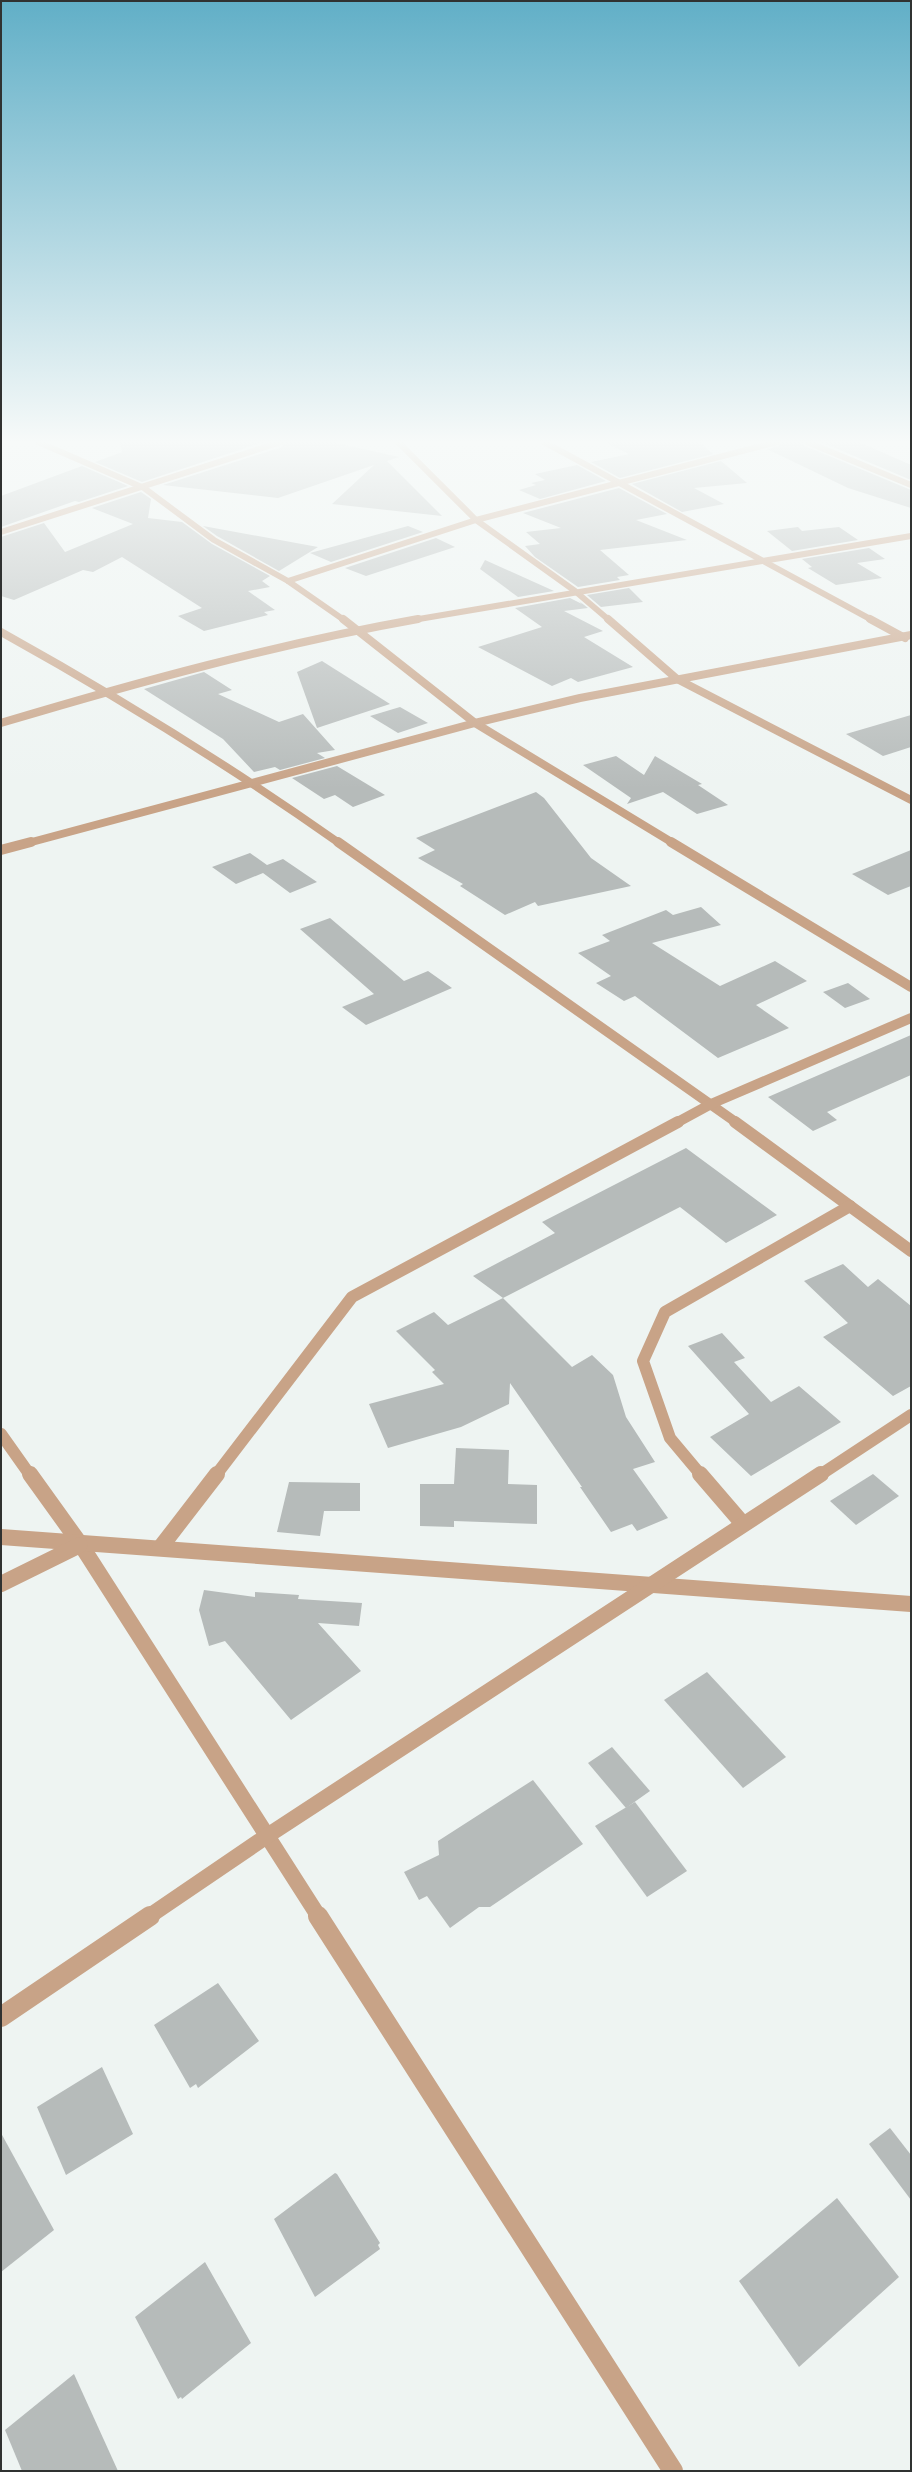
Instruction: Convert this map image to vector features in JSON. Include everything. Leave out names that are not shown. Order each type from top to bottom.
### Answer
[{"type":"street","points":[[245,557],[288,581],[358,630],[476,724],[911,987]]},
{"type":"street","points":[[288,581],[361,557]]},
{"type":"street","points":[[529,557],[576,591],[677,679],[911,800]]},
{"type":"street","points":[[759,557],[911,641]]},
{"type":"street","points":[[1,723],[107,691],[358,630],[576,591],[780,557]]},
{"type":"street","points":[[1,632],[107,691],[254,783],[711,1104],[911,1251]]},
{"type":"street","points":[[1,850],[476,724],[580,698],[911,635]]},
{"type":"street","points":[[160,1548],[352,1297],[711,1104],[911,1018]]},
{"type":"street","points":[[743,1524],[670,1438],[643,1361],[666,1312],[850,1206]]},
{"type":"street","points":[[1,2017],[267,1836],[911,1414]]},
{"type":"street","points":[[1,1434],[81,1545],[673,2471]]},
{"type":"street","points":[[1,1537],[81,1545],[160,1548],[653,1583],[911,1604]]},
{"type":"street","points":[[1,1584],[81,1545]]},
{"type":"building","points":[[1,557],[121,557],[93,572],[83,570],[14,600],[1,596]]},
{"type":"building","points":[[123,557],[236,557],[270,576],[262,581],[270,587],[248,591],[275,610],[264,612],[268,615],[204,631],[178,616],[202,608]]},
{"type":"building","points":[[255,557],[301,557],[279,571]]},
{"type":"building","points":[[320,557],[345,557],[331,562]]},
{"type":"building","points":[[377,557],[423,557],[366,576],[345,568]]},
{"type":"building","points":[[536,557],[609,557],[629,575],[617,577],[620,580],[578,587]]},
{"type":"building","points":[[812,557],[883,557],[885,559],[857,563],[882,578],[836,585],[808,568],[812,567],[802,559]]},
{"type":"building","points":[[485,560],[554,591],[518,597],[480,569]]},
{"type":"building","points":[[629,588],[643,602],[601,607],[587,595]]},
{"type":"building","points":[[570,598],[582,604],[579,601],[588,608],[564,611],[603,631],[584,637],[633,667],[578,682],[571,678],[552,686],[478,647],[542,627],[515,608]]},
{"type":"building","points":[[322,661],[390,704],[317,728],[297,672]]},
{"type":"building","points":[[204,672],[232,690],[218,694],[279,722],[303,714],[335,750],[317,753],[325,758],[280,770],[275,767],[254,772],[223,739],[144,689]]},
{"type":"building","points":[[400,707],[428,723],[398,733],[370,716]]},
{"type":"building","points":[[911,715],[911,747],[883,756],[846,734]]},
{"type":"building","points":[[616,756],[644,775],[655,756],[702,784],[698,785],[728,805],[697,814],[663,792],[627,804],[631,798],[583,765]]},
{"type":"building","points":[[337,766],[385,795],[353,807],[335,795],[324,799],[292,778]]},
{"type":"building","points":[[536,792],[544,798],[591,858],[631,886],[538,906],[535,902],[505,915],[460,886],[463,884],[418,858],[435,850],[416,838]]},
{"type":"building","points":[[911,850],[911,886],[888,895],[852,874]]},
{"type":"building","points":[[250,853],[267,865],[283,859],[317,882],[290,893],[263,873],[236,884],[212,867]]},
{"type":"building","points":[[701,907],[721,925],[652,943],[720,986],[775,961],[807,981],[756,1005],[789,1028],[718,1058],[635,996],[624,1001],[596,983],[611,976],[578,953],[610,941],[602,935],[666,910],[673,915]]},
{"type":"building","points":[[330,918],[404,981],[428,971],[452,988],[366,1025],[342,1007],[374,994],[300,929]]},
{"type":"building","points":[[848,983],[870,999],[845,1008],[823,992]]},
{"type":"building","points":[[911,1035],[911,1075],[827,1112],[837,1120],[813,1131],[768,1097]]},
{"type":"building","points":[[686,1148],[777,1215],[726,1243],[680,1207],[503,1298],[473,1276],[555,1233],[542,1222]]},
{"type":"building","points":[[843,1264],[868,1287],[878,1279],[911,1306],[911,1386],[893,1396],[823,1337],[848,1323],[804,1281]]},
{"type":"building","points":[[503,1298],[572,1367],[592,1355],[613,1375],[626,1417],[655,1462],[633,1469],[668,1518],[637,1531],[632,1524],[611,1532],[580,1487],[582,1487],[510,1383],[509,1404],[461,1427],[388,1448],[369,1404],[444,1384],[432,1372],[435,1370],[396,1331],[434,1312],[448,1325]]},
{"type":"building","points":[[722,1333],[745,1358],[734,1362],[771,1402],[799,1386],[841,1422],[751,1476],[710,1437],[749,1414],[688,1346]]},
{"type":"building","points":[[456,1448],[509,1450],[508,1484],[537,1485],[537,1524],[454,1521],[454,1527],[420,1526],[420,1484],[454,1484]]},
{"type":"building","points":[[873,1474],[899,1496],[856,1525],[830,1501]]},
{"type":"building","points":[[289,1482],[360,1483],[360,1511],[324,1511],[320,1536],[277,1532]]},
{"type":"building","points":[[204,1590],[255,1597],[255,1592],[299,1595],[298,1599],[362,1603],[359,1626],[318,1623],[361,1671],[291,1720],[225,1641],[209,1646],[199,1610]]},
{"type":"building","points":[[707,1672],[786,1757],[743,1788],[664,1700]]},
{"type":"building","points":[[612,1747],[650,1791],[626,1808],[588,1763]]},
{"type":"building","points":[[533,1780],[583,1844],[490,1907],[479,1907],[450,1928],[427,1896],[419,1900],[404,1872],[439,1855],[438,1841]]},
{"type":"building","points":[[635,1802],[687,1871],[647,1897],[595,1826]]},
{"type":"building","points":[[218,1983],[259,2041],[198,2088],[196,2084],[190,2088],[154,2025]]},
{"type":"building","points":[[102,2067],[133,2134],[66,2175],[37,2107]]},
{"type":"building","points":[[890,2128],[911,2155],[911,2200],[869,2144]]},
{"type":"building","points":[[1,2133],[54,2230],[1,2272]]},
{"type":"building","points":[[335,2173],[380,2243],[378,2245],[380,2249],[315,2297],[274,2219]]},
{"type":"building","points":[[837,2198],[899,2277],[799,2367],[739,2281]]},
{"type":"building","points":[[205,2262],[251,2343],[182,2399],[181,2397],[178,2399],[135,2317]]},
{"type":"building","points":[[74,2374],[118,2471],[22,2471],[5,2430]]}]
